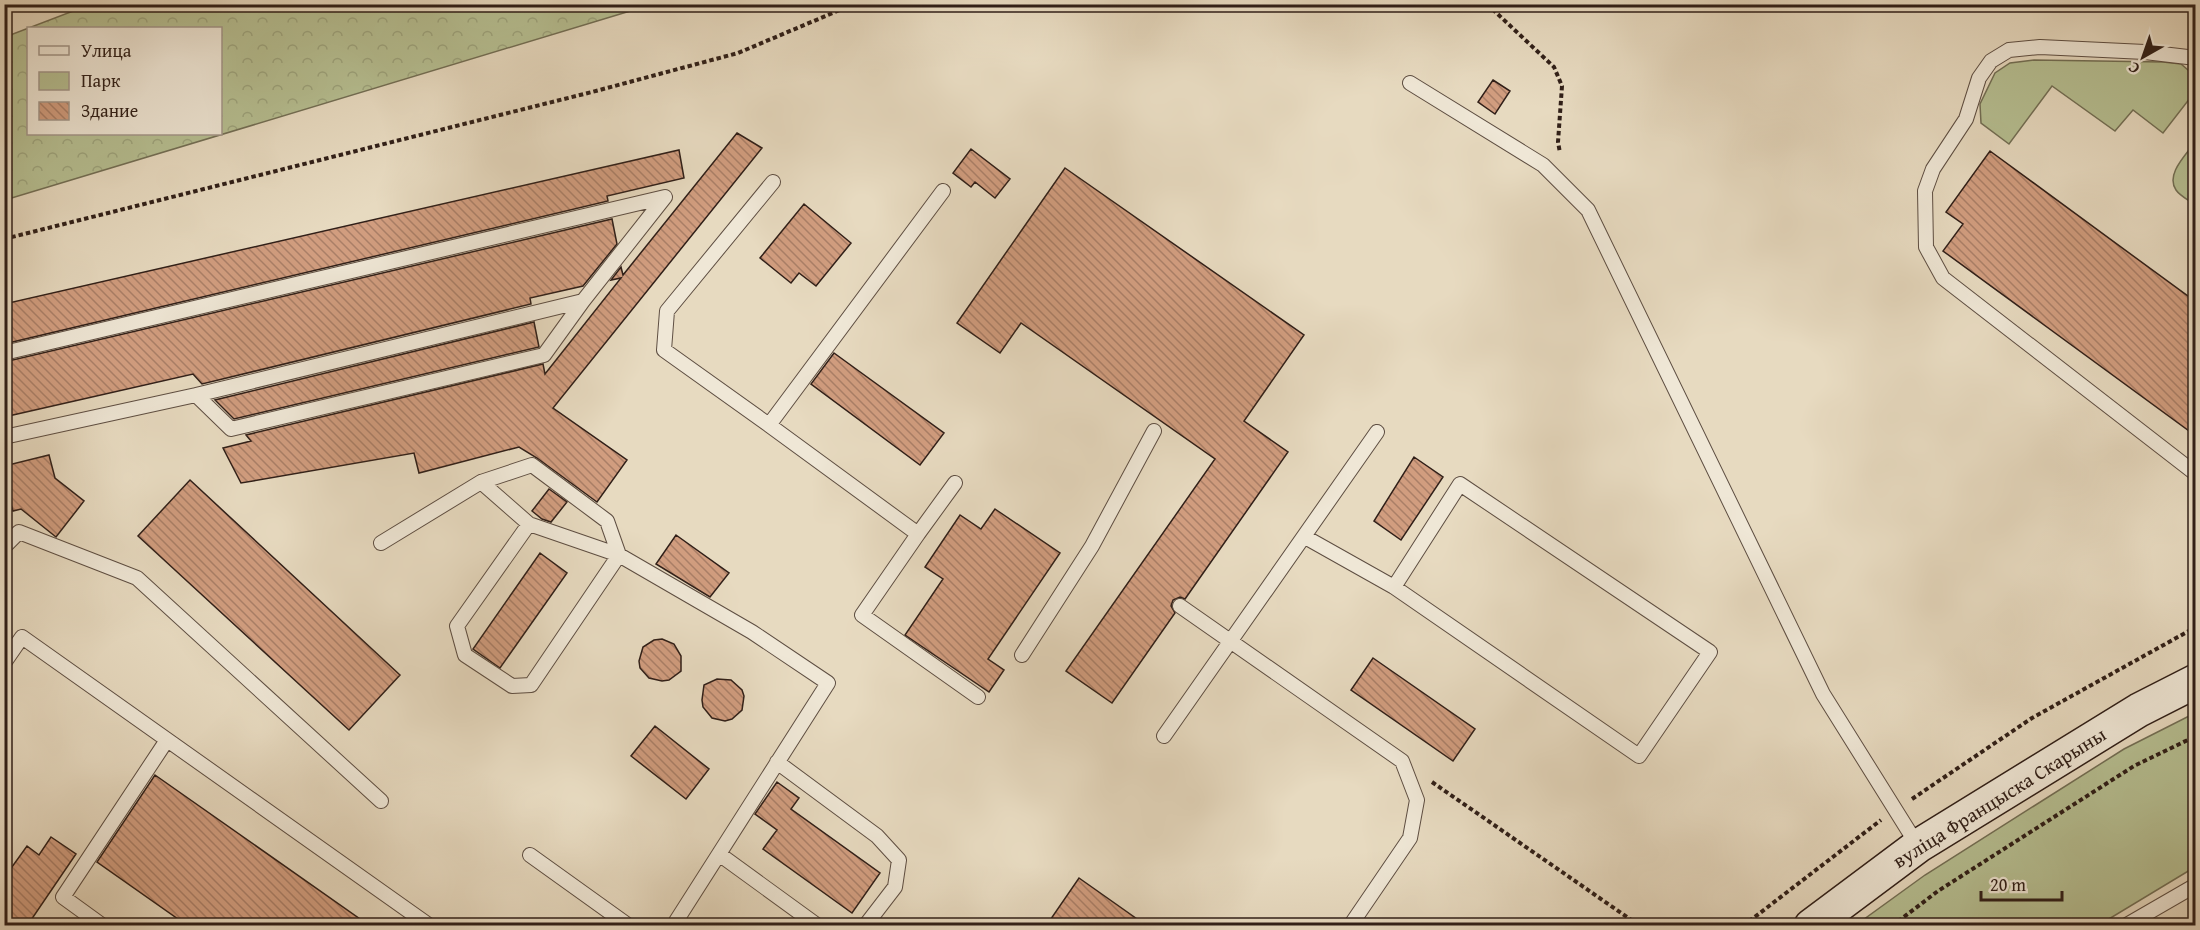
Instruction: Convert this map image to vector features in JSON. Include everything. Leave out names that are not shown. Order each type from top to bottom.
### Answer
[{"type":"main road","name":"вуліца Францыска Скарыны","points":[[1811,926],[1918,846],[2139,710],[2196,681]]},
{"type":"lane","points":[[2196,58],[2145,52],[2040,47],[2008,50],[1991,61],[1979,78],[1966,119],[1933,169],[1926,191],[1926,247],[1943,278],[2196,474]]},
{"type":"lane","points":[[1410,82],[1543,165],[1588,210],[1823,694],[1918,846]]},
{"type":"lane","points":[[773,182],[667,311],[664,350],[918,534]]},
{"type":"lane","points":[[769,425],[943,191]]},
{"type":"lane","points":[[4,353],[664,197],[544,355],[231,429],[196,395]]},
{"type":"lane","points":[[4,436],[196,395],[583,301]]},
{"type":"lane","points":[[1022,655],[1092,546],[1154,431]]},
{"type":"lane","points":[[1164,736],[1377,432]]},
{"type":"lane","points":[[381,543],[481,482],[532,465],[608,520],[620,555]]},
{"type":"lane","points":[[481,482],[529,524],[620,555],[752,632],[828,682],[673,926]]},
{"type":"lane","points":[[954,483],[862,615],[978,697]]},
{"type":"lane","points":[[1305,537],[1394,588],[1639,756],[1710,652],[1460,484],[1394,588]]},
{"type":"lane","points":[[529,524],[457,626],[465,655],[512,686],[531,685],[620,555]]},
{"type":"lane","points":[[5,542],[19,532],[137,578],[381,801]]},
{"type":"lane","points":[[1180,606],[1402,761],[1417,800],[1410,838],[1350,926]]},
{"type":"lane","points":[[4,663],[22,637],[430,926]]},
{"type":"lane","points":[[103,926],[63,897],[167,740]]},
{"type":"lane","points":[[777,762],[877,836],[899,860],[895,887],[865,926]]},
{"type":"lane","points":[[719,854],[818,926]]},
{"type":"lane","points":[[530,855],[629,926]]},
{"type":"lane","points":[[2125,926],[2196,885]]},
{"type":"path","points":[[4,9],[23,4]]},
{"type":"path","points":[[4,239],[592,92],[738,53],[854,4]]},
{"type":"path","points":[[1486,4],[1554,67],[1562,86],[1558,142],[1562,158]]},
{"type":"path","points":[[1743,926],[1895,810],[2032,718],[2196,627]]},
{"type":"path","points":[[1892,926],[1938,891],[2134,766],[2196,736]]},
{"type":"path","points":[[1402,761],[1640,926]]},
{"type":"green space","points":[[89,4],[650,5],[222,134],[222,27],[32,27]]},
{"type":"green space","points":[[27,28],[27,135],[220,135],[5,200],[5,37]]},
{"type":"green space","points":[[2034,60],[2181,64],[2195,76],[2194,93],[2163,133],[2133,110],[2115,131],[2052,86],[2009,144],[1981,123],[1980,104],[1995,73],[2010,63]]},
{"type":"green space","points":[[2195,142],[2195,205],[2176,190],[2173,177],[2178,164]]},
{"type":"green space","points":[[2195,713],[2195,867],[2099,925],[1856,925],[1925,875],[2124,749]]},
{"type":"building","points":[[1493,80],[1510,91],[1495,114],[1478,102]]},
{"type":"building","points":[[737,133],[762,148],[553,408],[627,460],[597,502],[519,447],[419,473],[414,453],[241,483],[223,448],[251,441],[246,435],[543,364],[545,374],[621,278],[611,280],[621,267],[623,275]]},
{"type":"building","points":[[971,149],[1010,179],[995,198],[975,182],[971,187],[953,173]]},
{"type":"building","points":[[679,150],[684,178],[607,196],[608,201],[4,344],[4,304]]},
{"type":"building","points":[[1990,151],[2196,302],[2196,436],[1943,251],[1963,224],[1946,212]]},
{"type":"building","points":[[1065,168],[1304,335],[1244,421],[1288,452],[1185,599],[1180,597],[1173,600],[1171,606],[1175,613],[1112,703],[1066,671],[1215,459],[1021,323],[1000,353],[957,323]]},
{"type":"building","points":[[804,204],[851,243],[816,286],[799,273],[791,283],[760,258]]},
{"type":"building","points":[[612,219],[617,244],[583,286],[530,298],[531,304],[202,384],[193,374],[4,417],[4,362]]},
{"type":"building","points":[[534,322],[539,347],[234,419],[215,400]]},
{"type":"building","points":[[834,353],[944,433],[920,465],[811,384]]},
{"type":"building","points":[[49,455],[55,478],[84,501],[56,537],[21,509],[13,511],[4,481],[4,466]]},
{"type":"building","points":[[1414,457],[1443,477],[1401,540],[1374,521]]},
{"type":"building","points":[[190,480],[400,675],[349,730],[138,536]]},
{"type":"building","points":[[549,489],[567,502],[551,522],[542,519],[532,511]]},
{"type":"building","points":[[995,509],[1060,553],[988,659],[1004,670],[989,692],[905,635],[943,579],[925,567],[960,515],[981,529]]},
{"type":"building","points":[[676,535],[729,573],[710,597],[656,564]]},
{"type":"building","points":[[540,553],[567,573],[500,668],[473,649]]},
{"type":"building","points":[[662,639],[674,644],[681,656],[681,671],[669,680],[662,681],[649,678],[640,668],[639,661],[643,647],[654,640]]},
{"type":"building","points":[[1373,658],[1475,729],[1453,761],[1351,690]]},
{"type":"building","points":[[717,679],[731,680],[742,690],[744,696],[742,710],[732,719],[725,721],[712,718],[703,707],[704,685]]},
{"type":"building","points":[[655,726],[709,769],[686,799],[631,756]]},
{"type":"building","points":[[155,775],[370,926],[188,926],[97,862]]},
{"type":"building","points":[[777,782],[799,798],[791,809],[880,873],[852,913],[763,849],[777,830],[755,814]]},
{"type":"building","points":[[51,837],[76,854],[27,926],[4,926],[4,878],[27,846],[39,855]]},
{"type":"building","points":[[1079,878],[1147,926],[1046,926]]}]
